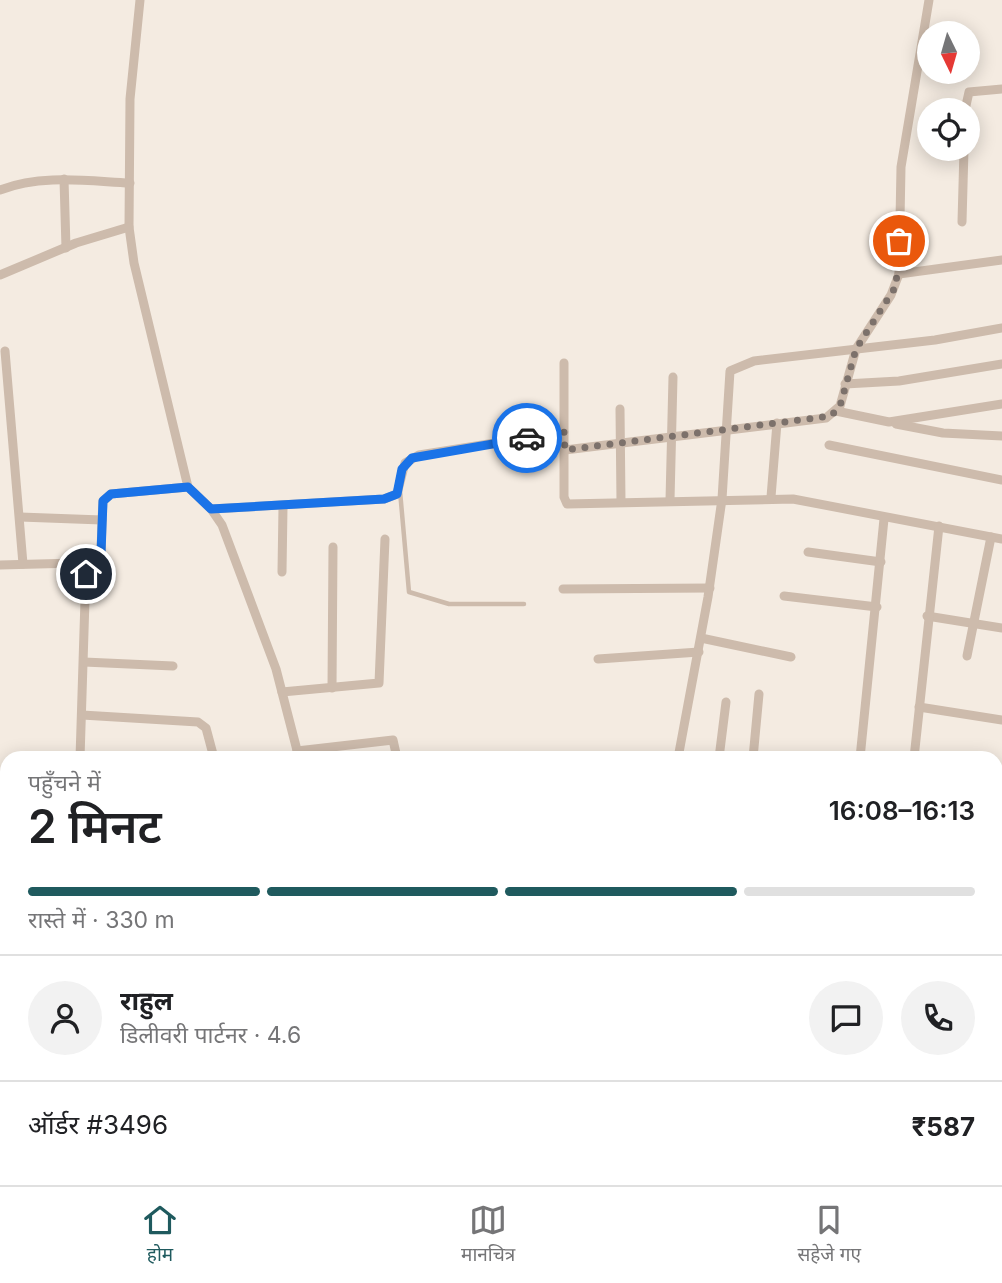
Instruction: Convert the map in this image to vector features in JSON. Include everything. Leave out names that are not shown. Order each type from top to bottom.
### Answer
[{"type":"street","points":[[140,0],[130,99],[129,227],[134,263],[188,487],[211,509],[222,525],[282,692],[297,751]]},
{"type":"street","points":[[565,450],[670,435],[826,418],[836,411],[856,349],[896,286],[899,274],[901,167],[929,0]]},
{"type":"street","points":[[968,98],[969,92],[1002,89]]},
{"type":"street","points":[[962,222],[964,161]]},
{"type":"street","points":[[0,190],[17,184],[64,179],[130,183]]},
{"type":"street","points":[[64,179],[66,248]]},
{"type":"street","points":[[0,275],[66,248],[129,227]]},
{"type":"street","points":[[899,274],[1002,260]]},
{"type":"street","points":[[679,751],[710,588],[722,499],[728,376],[733,367],[754,361],[1002,328]]},
{"type":"street","points":[[5,351],[3,369],[23,564]]},
{"type":"street","points":[[564,363],[565,501],[573,505],[771,497],[806,501],[884,519],[939,526],[1002,539]]},
{"type":"street","points":[[845,384],[899,382],[1002,364]]},
{"type":"street","points":[[670,500],[673,377]]},
{"type":"street","points":[[889,422],[1002,404]]},
{"type":"street","points":[[620,409],[621,502]]},
{"type":"street","points":[[836,411],[943,433],[1002,436]]},
{"type":"street","points":[[771,497],[777,423]]},
{"type":"street","points":[[211,509],[384,499],[397,494],[405,463],[419,455],[564,432]]},
{"type":"street","points":[[829,445],[1002,480]]},
{"type":"street","points":[[80,751],[86,568],[101,553],[103,501],[111,494],[188,487]]},
{"type":"street","points":[[282,572],[283,506]]},
{"type":"street","points":[[20,517],[102,520]]},
{"type":"street","points":[[861,751],[884,519]]},
{"type":"street","points":[[915,751],[927,616],[939,526]]},
{"type":"street","points":[[967,656],[991,537]]},
{"type":"street","points":[[282,692],[372,686],[380,680],[386,539]]},
{"type":"street","points":[[332,688],[333,547]]},
{"type":"street","points":[[808,552],[881,562]]},
{"type":"street","points":[[0,565],[76,563],[86,568]]},
{"type":"street","points":[[563,590],[710,588]]},
{"type":"street","points":[[784,596],[877,607]]},
{"type":"street","points":[[927,616],[1002,628]]},
{"type":"street","points":[[701,638],[790,657]]},
{"type":"street","points":[[598,659],[699,652]]},
{"type":"street","points":[[84,662],[173,666]]},
{"type":"street","points":[[754,751],[759,694]]},
{"type":"street","points":[[720,751],[726,702]]},
{"type":"street","points":[[919,707],[1002,720]]},
{"type":"street","points":[[82,715],[198,722],[206,727],[212,751]]},
{"type":"street","points":[[318,751],[393,740],[395,751]]},
{"type":"lane","points":[[400,487],[409,592],[449,604],[524,604]]},
{"type":"way so far","points":[[527,438],[564,432],[565,450],[831,416],[840,406],[856,349],[896,286],[900,260],[899,241]]},
{"type":"route","points":[[86,574],[86,568],[101,553],[103,501],[111,494],[188,487],[193,495],[211,509],[340,504],[384,499],[397,494],[405,463],[419,455],[527,438]]}]
